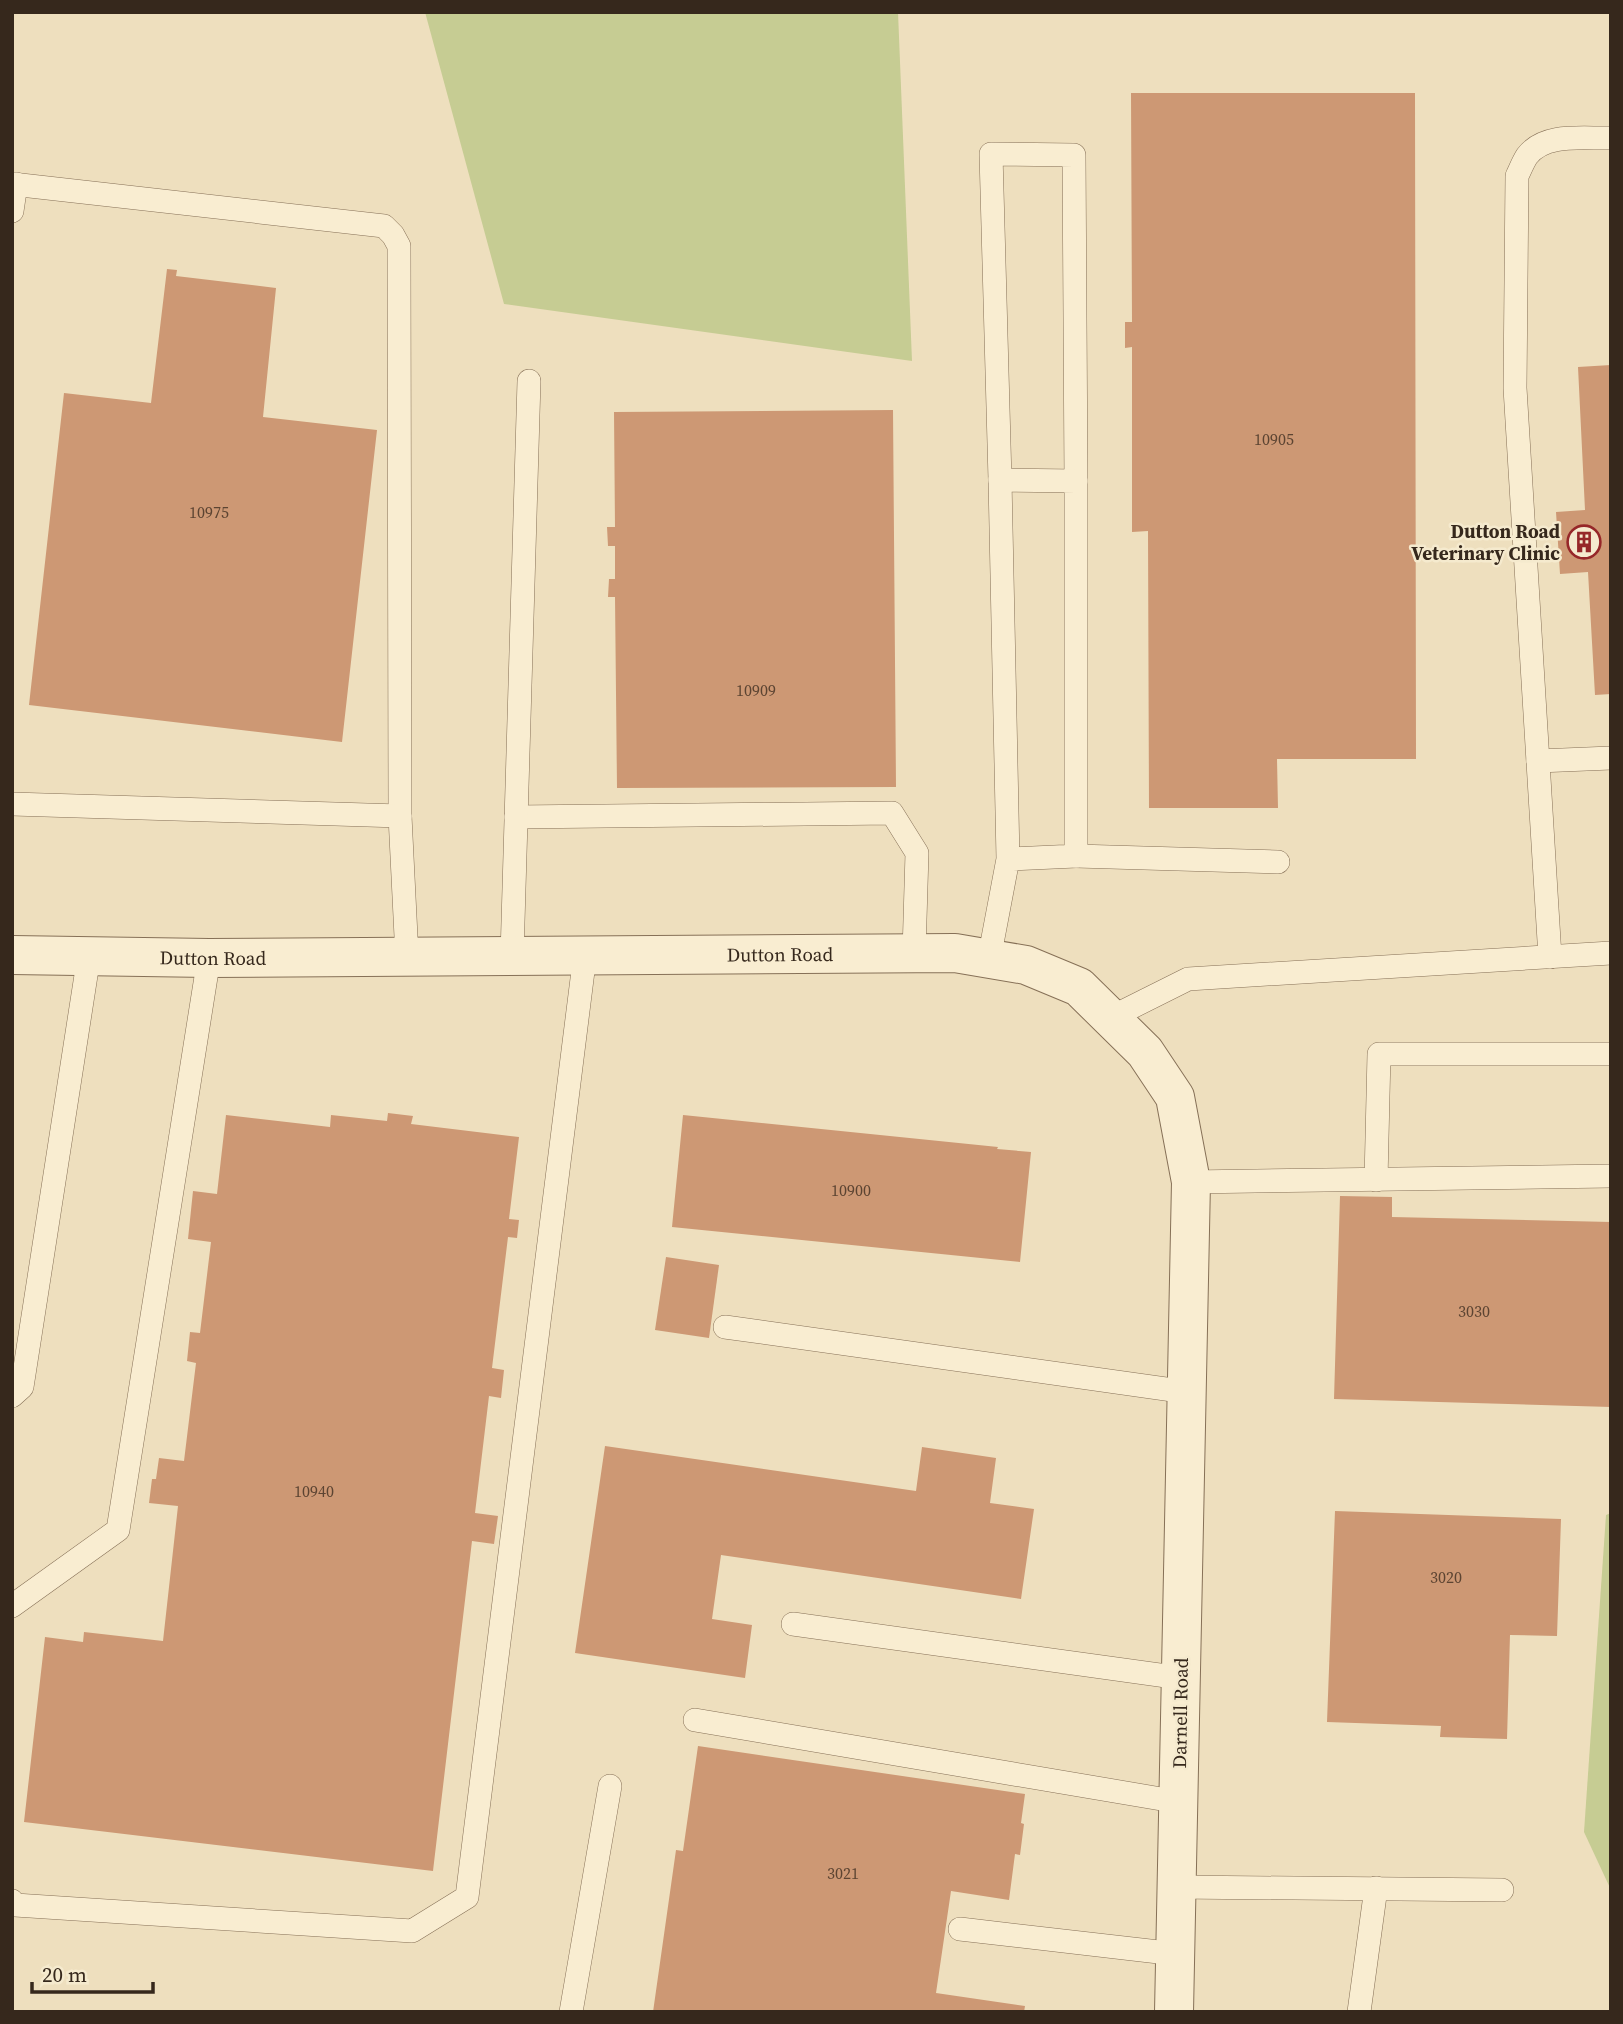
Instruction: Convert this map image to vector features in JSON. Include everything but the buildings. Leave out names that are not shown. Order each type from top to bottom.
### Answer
[{"type":"street","name":"Dutton Road","points":[[12,955],[209,958],[955,953],[1026,965],[1079,987],[1144,1052],[1175,1097],[1191,1182],[1186,1403]]},
{"type":"street","name":"Darnell Road","points":[[1174,2012],[1186,1403]]},
{"type":"lane","points":[[1550,957],[1516,388],[1517,176],[1525,158],[1535,147],[1551,140],[1611,138]]},
{"type":"lane","points":[[989,959],[1008,859],[990,154],[1074,155],[1076,856]]},
{"type":"lane","points":[[12,211],[14,184],[384,226],[399,246],[400,817],[407,957]]},
{"type":"lane","points":[[512,956],[529,381]]},
{"type":"lane","points":[[1000,480],[1076,481]]},
{"type":"lane","points":[[1538,761],[1611,758]]},
{"type":"lane","points":[[12,804],[400,817]]},
{"type":"lane","points":[[516,817],[892,813],[917,853],[914,953]]},
{"type":"lane","points":[[1008,859],[1076,856],[1278,862]]},
{"type":"lane","points":[[1110,1018],[1188,979],[1611,953]]},
{"type":"lane","points":[[12,1901],[15,1905],[412,1931],[467,1897],[585,955]]},
{"type":"lane","points":[[12,1396],[22,1387],[89,956]]},
{"type":"lane","points":[[12,1606],[118,1530],[209,958]]},
{"type":"lane","points":[[1376,1180],[1379,1054],[1611,1054]]},
{"type":"lane","points":[[1191,1182],[1611,1176]]},
{"type":"lane","points":[[725,1328],[1186,1403]]},
{"type":"lane","points":[[793,1624],[1181,1678]]},
{"type":"lane","points":[[695,1720],[1179,1802]]},
{"type":"lane","points":[[571,2012],[610,1786]]},
{"type":"lane","points":[[1177,1887],[1502,1890]]},
{"type":"lane","points":[[1359,2012],[1376,1888]]},
{"type":"lane","points":[[960,1929],[1176,1954]]},
{"type":"green space","points":[[425,12],[898,12],[912,361],[504,304]]},
{"type":"green space","points":[[1611,1513],[1611,1890],[1584,1832],[1606,1515]]},
{"type":"place","name":"Dutton Road Veterinary Clinic","points":[[1584,542]]}]
